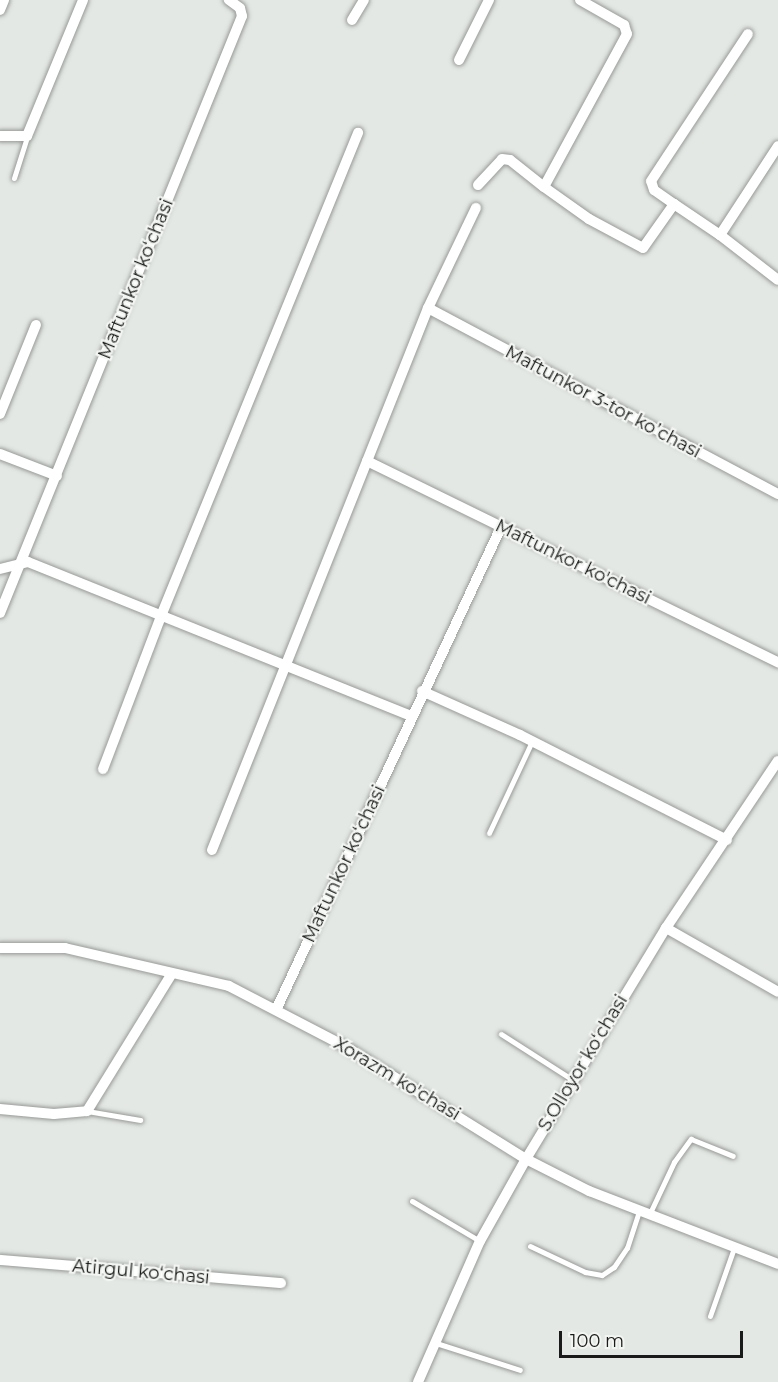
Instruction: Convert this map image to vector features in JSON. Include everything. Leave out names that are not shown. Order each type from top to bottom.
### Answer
[{"type":"street","points":[[0,10],[4,0]]},
{"type":"street","points":[[0,136],[27,135],[83,0]]},
{"type":"street","name":"Maftunkor koʻchasi","points":[[0,613],[242,16],[240,8],[230,0]]},
{"type":"street","points":[[352,20],[364,0]]},
{"type":"street","points":[[459,60],[489,0]]},
{"type":"street","points":[[544,187],[627,34],[624,25],[580,0]]},
{"type":"street","points":[[748,34],[651,182],[654,190],[720,235],[778,280]]},
{"type":"street","points":[[103,769],[160,616],[358,133]]},
{"type":"street","points":[[720,235],[778,146]]},
{"type":"street","points":[[478,185],[502,159],[510,160],[544,187],[638,249],[647,246],[674,204]]},
{"type":"street","points":[[212,850],[288,667],[428,309],[476,208]]},
{"type":"street","name":"Maftunkor 3-tor koʼchasi","points":[[428,309],[778,494]]},
{"type":"street","points":[[0,414],[36,325]]},
{"type":"street","points":[[0,454],[57,476]]},
{"type":"street","name":"Maftunkor ko'chasi","points":[[367,461],[778,662]]},
{"type":"street","name":"Maftunkor koʻchasi","points":[[276,1010],[422,691],[501,527]]},
{"type":"street","points":[[0,569],[28,562],[411,716]]},
{"type":"street","points":[[422,691],[532,741],[727,840]]},
{"type":"street","name":"S.Olloyor koʻchasi","points":[[417,1382],[480,1241],[526,1159],[666,928],[778,761]]},
{"type":"street","points":[[666,928],[778,992]]},
{"type":"street","name":"Xorazm ko'chasi","points":[[0,948],[64,948],[171,975],[229,986],[346,1047],[526,1159],[644,1213],[778,1264]]},
{"type":"street","points":[[0,1109],[54,1114],[87,1111],[171,975]]},
{"type":"street","name":"Atirgul koʻchasi","points":[[0,1260],[281,1283]]},
{"type":"lane","points":[[14,178],[27,135]]},
{"type":"lane","points":[[489,833],[532,741]]},
{"type":"lane","points":[[501,1034],[573,1080]]},
{"type":"lane","points":[[87,1111],[140,1120]]},
{"type":"lane","points":[[530,1246],[585,1272],[602,1275],[614,1268],[674,1162],[691,1139],[733,1156]]},
{"type":"lane","points":[[412,1201],[480,1241]]},
{"type":"lane","points":[[710,1316],[734,1248]]},
{"type":"lane","points":[[434,1342],[520,1370]]}]
